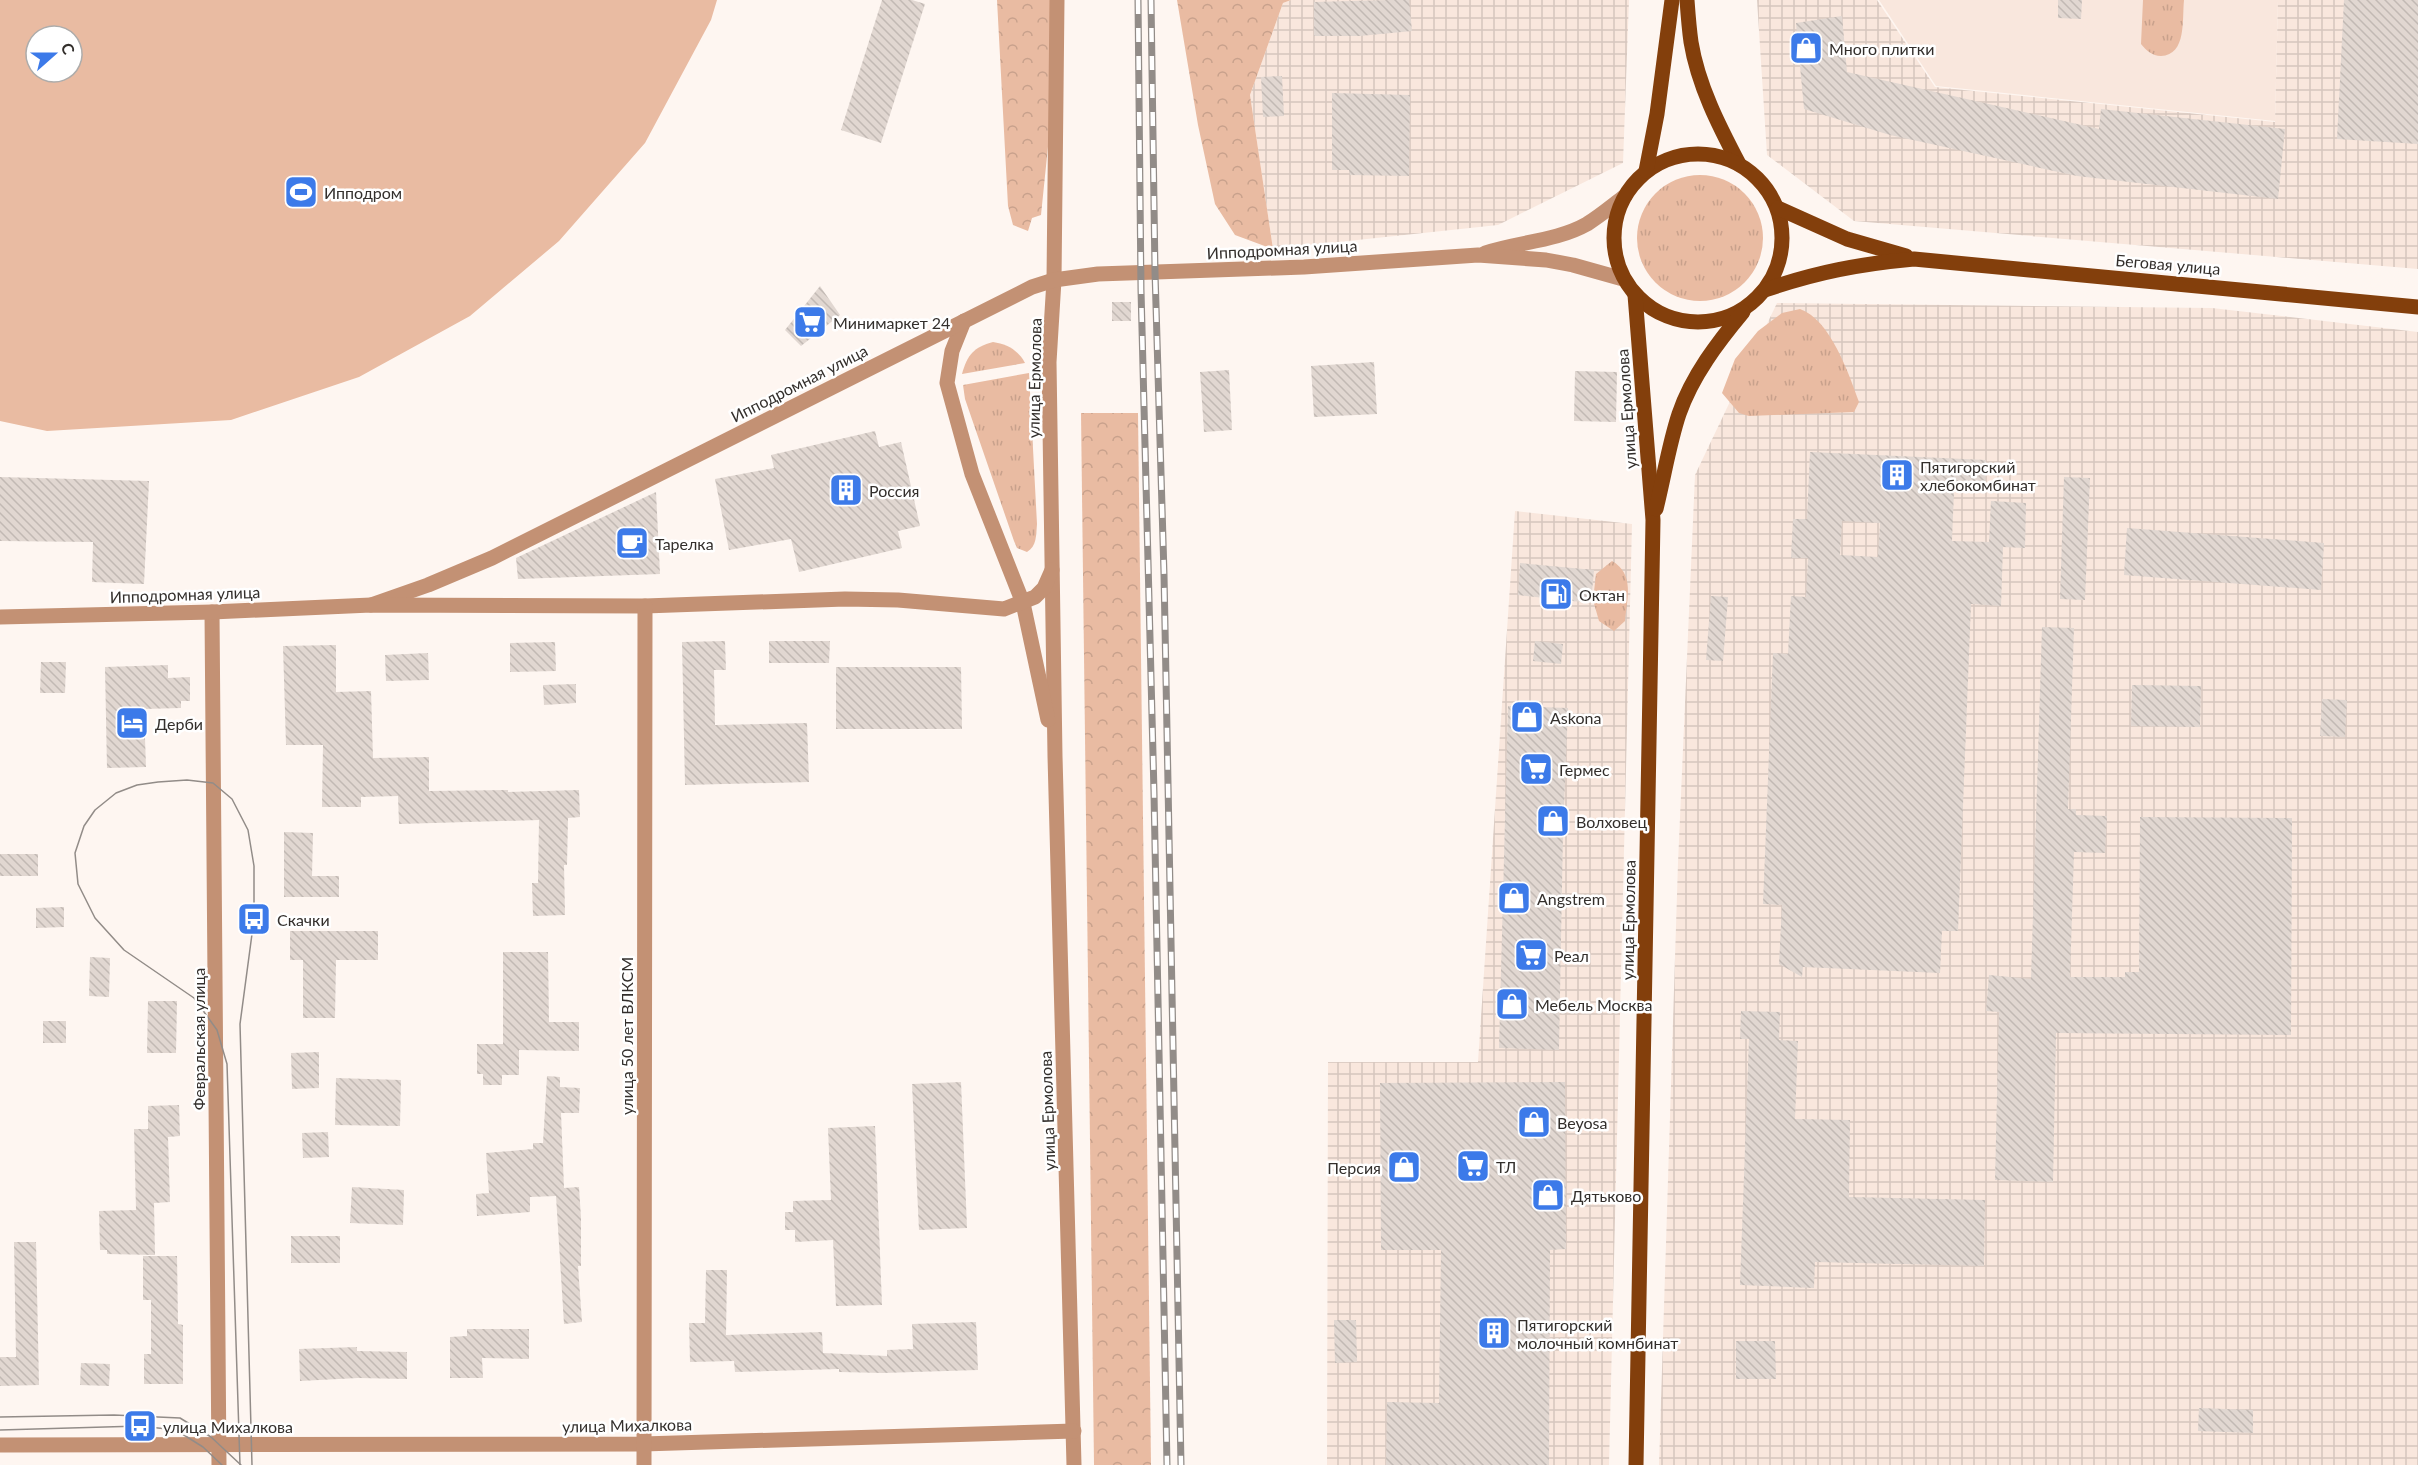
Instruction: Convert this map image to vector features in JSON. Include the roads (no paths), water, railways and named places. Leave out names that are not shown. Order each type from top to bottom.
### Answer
[{"type":"main road","points":[[1646,171],[1657,114],[1672,0]]},
{"type":"main road","name":"улица Ермолова","points":[[1687,0],[1691,44],[1706,92],[1714,114],[1739,164]]},
{"type":"main road","name":"улица Ермолова","points":[[1653,520],[1680,412],[1719,340],[1765,290],[1776,272],[1782,251],[1782,229],[1778,208],[1769,190],[1755,175],[1739,164],[1716,155],[1692,153],[1667,159],[1646,171],[1624,196],[1616,219],[1614,243],[1623,279],[1635,295],[1649,306],[1672,318],[1697,322],[1724,319],[1747,307]]},
{"type":"main road","name":"Беговая улица","points":[[1778,208],[1847,239],[1914,259]]},
{"type":"main road","name":"Беговая улица","points":[[1765,290],[1807,276],[1860,264],[1914,259],[2418,307]]},
{"type":"main road","name":"улица Ермолова","points":[[1635,295],[1653,520],[1636,1465]]},
{"type":"street","name":"улица Ермолова","points":[[1057,0],[1054,280],[1049,362],[1054,568],[1055,756],[1074,1465]]},
{"type":"street","name":"Ипподромная улица","points":[[1478,255],[1507,246],[1546,239],[1587,224],[1624,196]]},
{"type":"street","name":"Ипподромная улица","points":[[371,604],[428,585],[492,558],[1032,287],[1054,280],[1098,274],[1304,267],[1478,255],[1546,260],[1623,279]]},
{"type":"street","name":"улица Ермолова","points":[[964,321],[952,351],[947,383],[972,474],[1023,603],[1055,756]]},
{"type":"street","name":"Ипподромная улица","points":[[0,616],[212,612],[371,604],[645,606],[856,599],[898,600],[1004,609],[1035,597],[1044,588],[1054,568]]},
{"type":"street","name":"улица 50 лет ВЛКСМ","points":[[644,1465],[645,606]]},
{"type":"street","name":"Февральская улица","points":[[212,612],[219,1465]]},
{"type":"street","name":"улица Михалкова","points":[[0,1445],[643,1444],[1074,1431]]},
{"type":"tram line","points":[[240,1465],[227,1064],[217,1030],[194,998],[124,950],[95,918],[78,884],[75,853],[84,826],[95,810],[116,793],[137,785],[158,782],[187,780],[213,783],[232,799],[248,830],[254,866],[254,919],[240,1024],[252,1465]]},
{"type":"tram line","points":[[0,1417],[114,1415],[180,1418],[211,1437],[241,1465]]},
{"type":"tram line","points":[[0,1430],[140,1426],[176,1430],[203,1447],[222,1465]]},
{"type":"railway","points":[[1138,0],[1141,290],[1154,793],[1167,1465]]},
{"type":"railway","points":[[1151,0],[1181,1465]]},
{"type":"place","name":"Много плитки","points":[[1806,48]]},
{"type":"place","name":"Ипподpом","points":[[301,192]]},
{"type":"place","name":"Минимаркет 24","points":[[810,322]]},
{"type":"place","name":"Пятигорский хлебокомбинат","points":[[1897,475]]},
{"type":"place","name":"Россия","points":[[846,490]]},
{"type":"place","name":"Тарелка","points":[[632,543]]},
{"type":"place","name":"Октан","points":[[1556,594]]},
{"type":"place","name":"Askona","points":[[1527,717]]},
{"type":"place","name":"Дерби","points":[[132,723]]},
{"type":"place","name":"Гермес","points":[[1536,769]]},
{"type":"place","name":"Волховец","points":[[1553,821]]},
{"type":"place","name":"Angstrem","points":[[1514,898]]},
{"type":"place","name":"Скачки","points":[[254,919]]},
{"type":"place","name":"Реал","points":[[1531,955]]},
{"type":"place","name":"Мебель Москва","points":[[1512,1004]]},
{"type":"place","name":"Beyosa","points":[[1534,1122]]},
{"type":"place","name":"ТЛ","points":[[1473,1166]]},
{"type":"place","name":"Персия","points":[[1404,1167]]},
{"type":"place","name":"Дятьково","points":[[1548,1195]]},
{"type":"place","name":"Пятигорский молочный комнбинат","points":[[1494,1333]]},
{"type":"place","name":"улица Михалкова","points":[[140,1426]]}]
